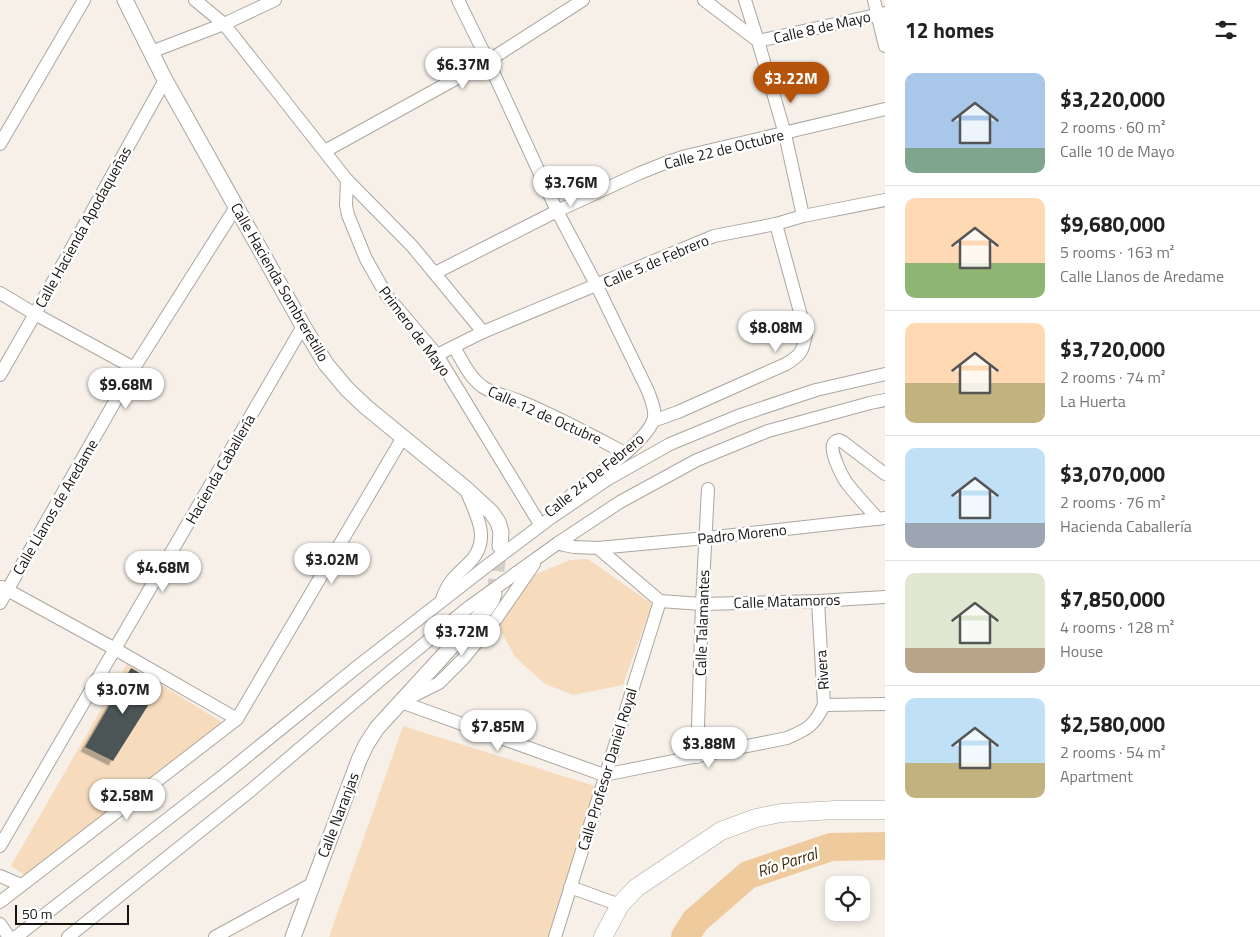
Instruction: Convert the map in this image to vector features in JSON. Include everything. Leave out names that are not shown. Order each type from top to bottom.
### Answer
[{"type":"main road","points":[[603,937],[620,905],[636,888],[721,831],[756,818],[790,813],[836,810],[885,810]]},
{"type":"street","points":[[0,144],[84,0]]},
{"type":"street","name":"Calle Hacienda Sombreretillo","points":[[125,0],[165,80],[326,364],[347,389],[366,407],[465,488],[491,512],[498,522],[500,546]]},
{"type":"street","points":[[195,0],[224,24],[348,180],[412,246],[483,332]]},
{"type":"street","points":[[151,52],[224,24],[275,0]]},
{"type":"street","points":[[458,0],[557,211],[597,286],[648,391],[653,405],[653,421],[678,412],[786,364],[797,357],[804,347],[806,334],[776,224]]},
{"type":"street","points":[[325,151],[488,61],[583,0]]},
{"type":"street","points":[[704,0],[758,41]]},
{"type":"street","points":[[745,0],[785,134],[803,216]]},
{"type":"street","points":[[874,0],[882,13],[885,46]]},
{"type":"street","name":"Calle 8 de Mayo","points":[[758,41],[882,13]]},
{"type":"street","name":"Calle Hacienda Apodaqueñas","points":[[0,375],[165,80]]},
{"type":"street","name":"Calle 22 de Octubre","points":[[435,273],[557,211],[665,163],[686,156],[885,109]]},
{"type":"street","name":"Primero de Mayo","points":[[348,180],[346,205],[348,215],[366,259],[387,296],[437,355],[535,523]]},
{"type":"street","name":"Calle 5 de Febrero","points":[[437,355],[483,332],[714,236],[885,200]]},
{"type":"street","name":"Calle Llanos de Aredame","points":[[0,603],[4,588],[134,368],[236,207]]},
{"type":"street","points":[[0,293],[134,368]]},
{"type":"street","name":"Hacienda Caballería","points":[[0,846],[303,326]]},
{"type":"street","name":"Calle 12 de Octubre","points":[[454,347],[473,378],[483,387],[564,421],[625,453]]},
{"type":"street","points":[[16,937],[224,775],[442,600],[514,545],[608,479],[670,444],[738,416],[816,390],[885,374]]},
{"type":"street","points":[[68,937],[250,791],[469,607],[558,543],[620,502],[697,460],[768,431],[885,400]]},
{"type":"street","name":"Calle 24 De Febrero","points":[[535,523],[625,453],[643,436],[653,421]]},
{"type":"street","points":[[0,902],[237,719],[403,438]]},
{"type":"street","points":[[881,518],[845,480],[832,449],[833,444],[839,440],[843,442],[885,474]]},
{"type":"street","points":[[442,600],[449,583],[478,553],[481,544],[478,521],[465,488]]},
{"type":"street","name":"Calle Talamantes","points":[[698,757],[702,604],[708,489]]},
{"type":"street","name":"Padro Moreno","points":[[558,543],[574,547],[598,548],[881,518]]},
{"type":"street","points":[[598,548],[660,601]]},
{"type":"street","points":[[401,702],[439,683],[463,660],[496,619],[540,556]]},
{"type":"street","points":[[4,588],[237,719]]},
{"type":"street","name":"Calle Naranjas","points":[[293,937],[366,745],[377,728],[485,610],[494,594]]},
{"type":"street","name":"Calle Matamoros","points":[[660,601],[702,604],[885,597]]},
{"type":"street","name":"Calle Profesor Daniel Royal","points":[[555,937],[604,775],[660,601]]},
{"type":"street","name":"Rivera","points":[[698,757],[787,738],[804,731],[817,720],[824,705],[818,601]]},
{"type":"street","points":[[401,702],[604,775],[698,757]]},
{"type":"street","points":[[824,705],[885,704]]},
{"type":"street","points":[[0,876],[21,885]]},
{"type":"street","points":[[215,937],[312,884]]},
{"type":"street","points":[[570,887],[620,905]]},
{"type":"street","points":[[0,924],[10,937]]},
{"type":"shaded area","points":[[588,559],[652,604],[623,685],[573,695],[545,684],[515,657],[496,622],[519,581],[570,560]]},
{"type":"shaded area","points":[[127,664],[222,722],[29,878],[11,866]]},
{"type":"shaded area","points":[[403,726],[598,787],[550,937],[329,937]]},
{"type":"building","points":[[131,668],[161,685],[113,761],[85,747]]},
{"type":"waterway","name":"Río Parral","points":[[685,937],[695,921],[748,875],[831,847],[885,846]]},
{"type":"tunnel","points":[[494,594],[500,546]]}]
